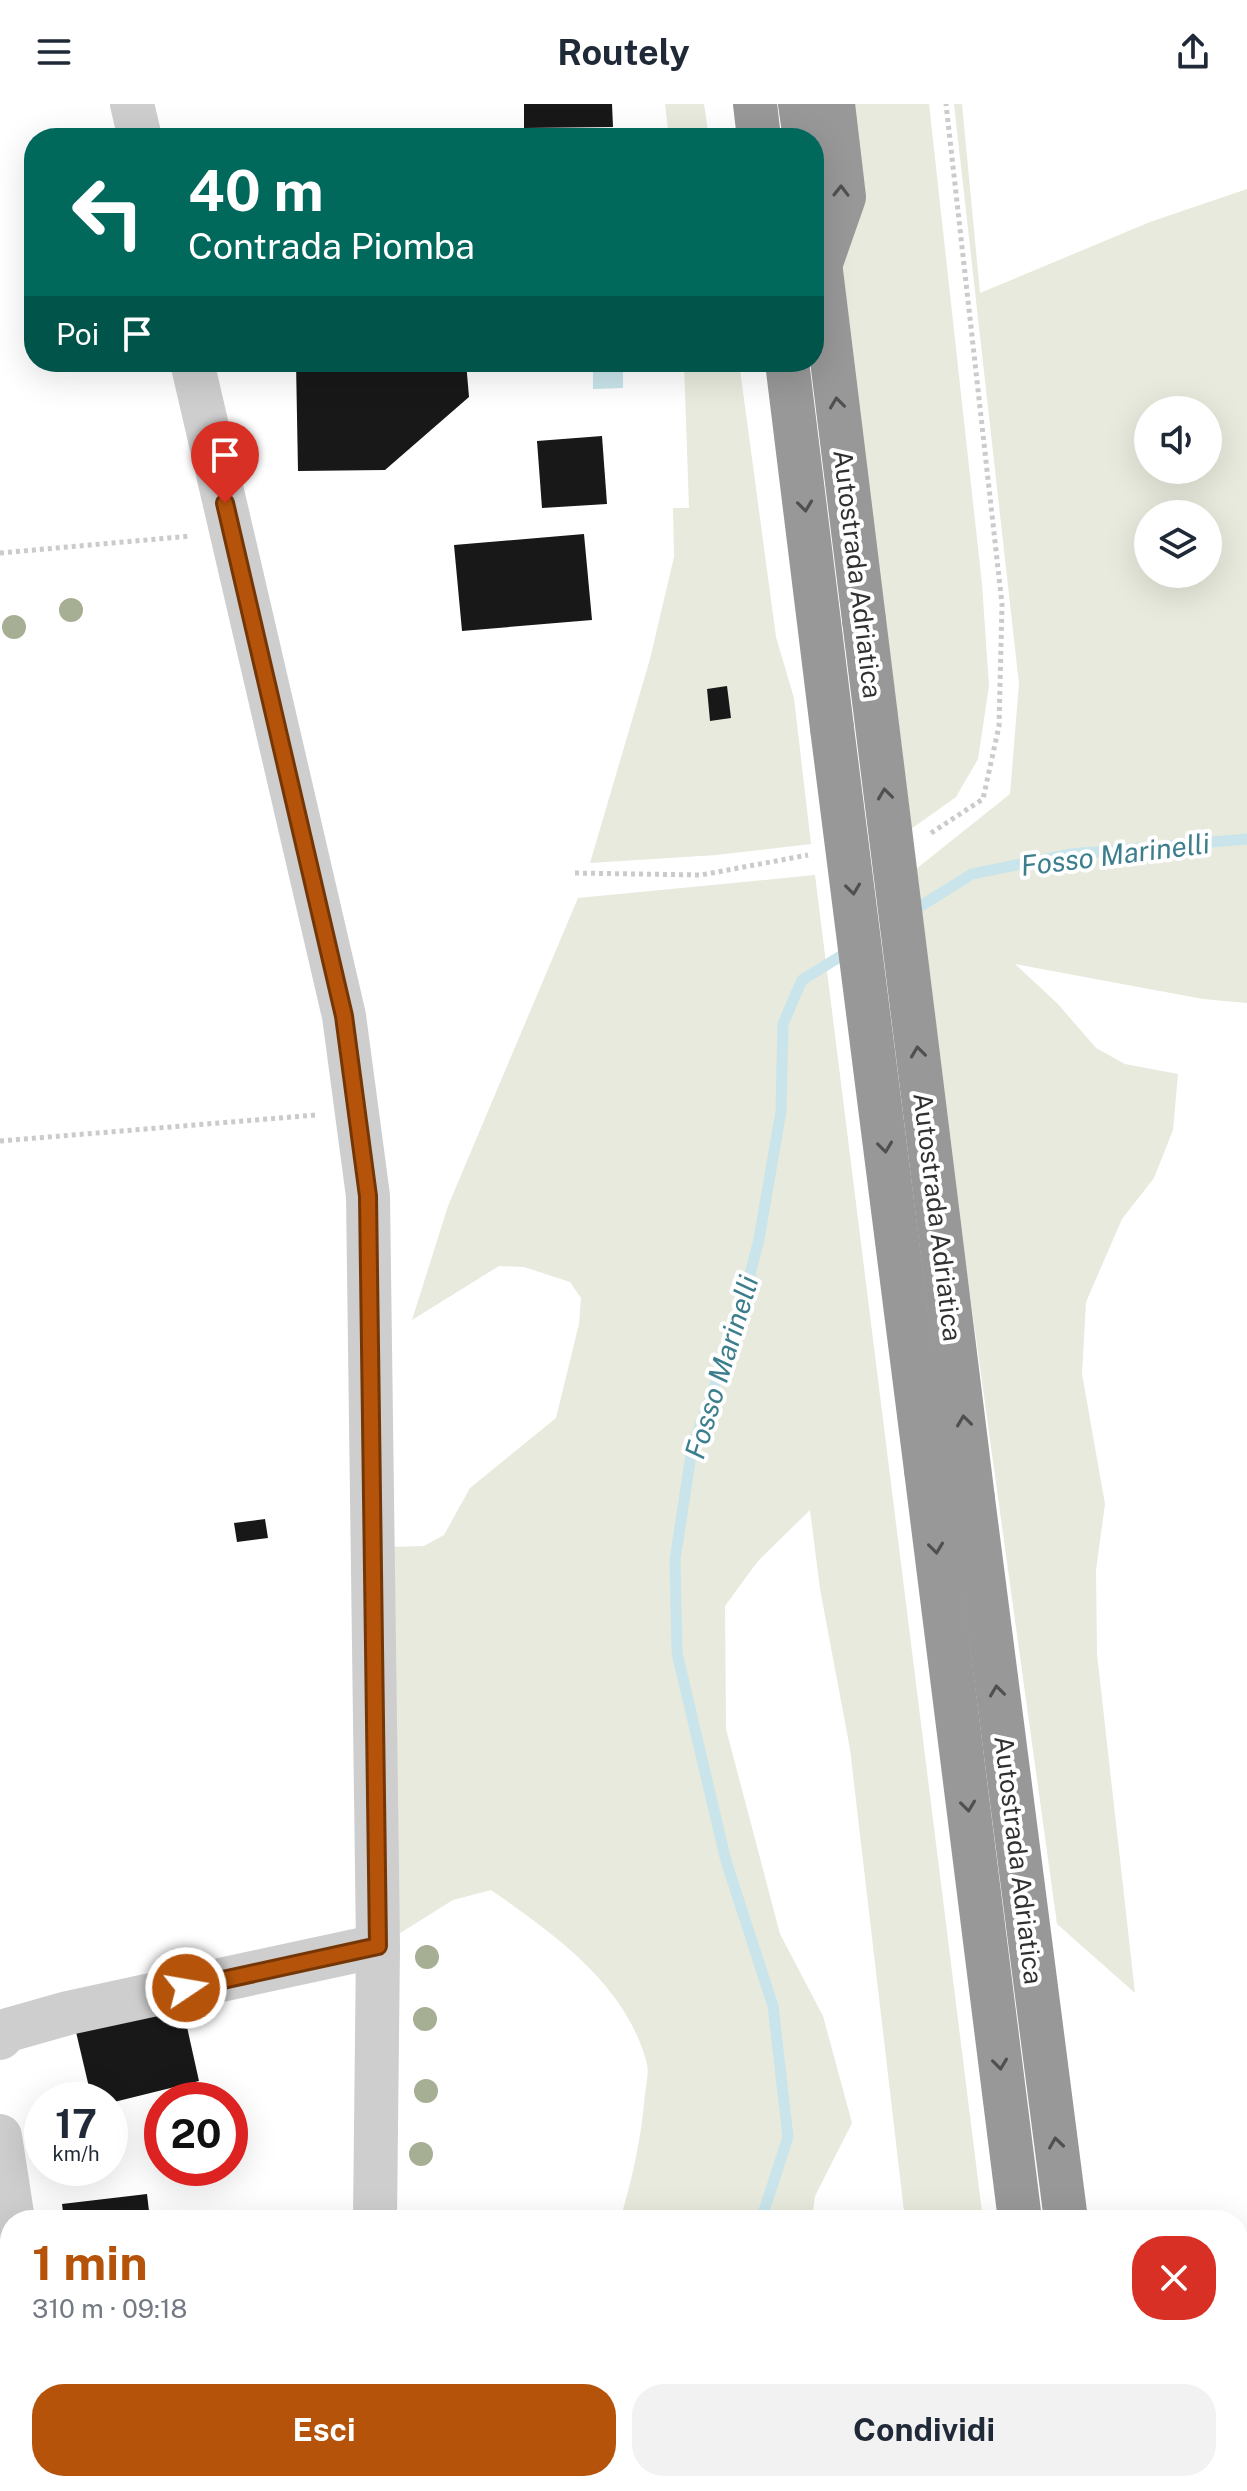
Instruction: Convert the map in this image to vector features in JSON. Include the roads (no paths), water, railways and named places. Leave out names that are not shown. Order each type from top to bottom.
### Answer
[{"type":"highway","points":[[800,104],[804,128]]},
{"type":"highway","points":[[824,254],[844,197],[833,104]]},
{"type":"highway","name":"Autostrada Adriatica","points":[[824,298],[1065,2210]]},
{"type":"highway","name":"Autostrada Adriatica","points":[[788,372],[1019,2210]]},
{"type":"street","points":[[132,104],[138,128]]},
{"type":"street","points":[[194,372],[344,1016],[369,1211],[378,1946],[375,2210]]},
{"type":"street","points":[[0,2038],[8,2030],[68,2013],[378,1946]]},
{"type":"street","points":[[0,2136],[11,2210]]},
{"type":"water","points":[[593,372],[623,372],[623,388],[593,389]]},
{"type":"waterway","name":"Fosso Marinelli","points":[[911,912],[972,874],[1071,854],[1247,839]]},
{"type":"waterway","name":"Fosso Marinelli","points":[[764,2210],[788,2137],[773,2006],[726,1861],[677,1653],[675,1560],[692,1448],[740,1314],[759,1239],[781,1111],[783,1024],[802,980],[849,951]]}]
